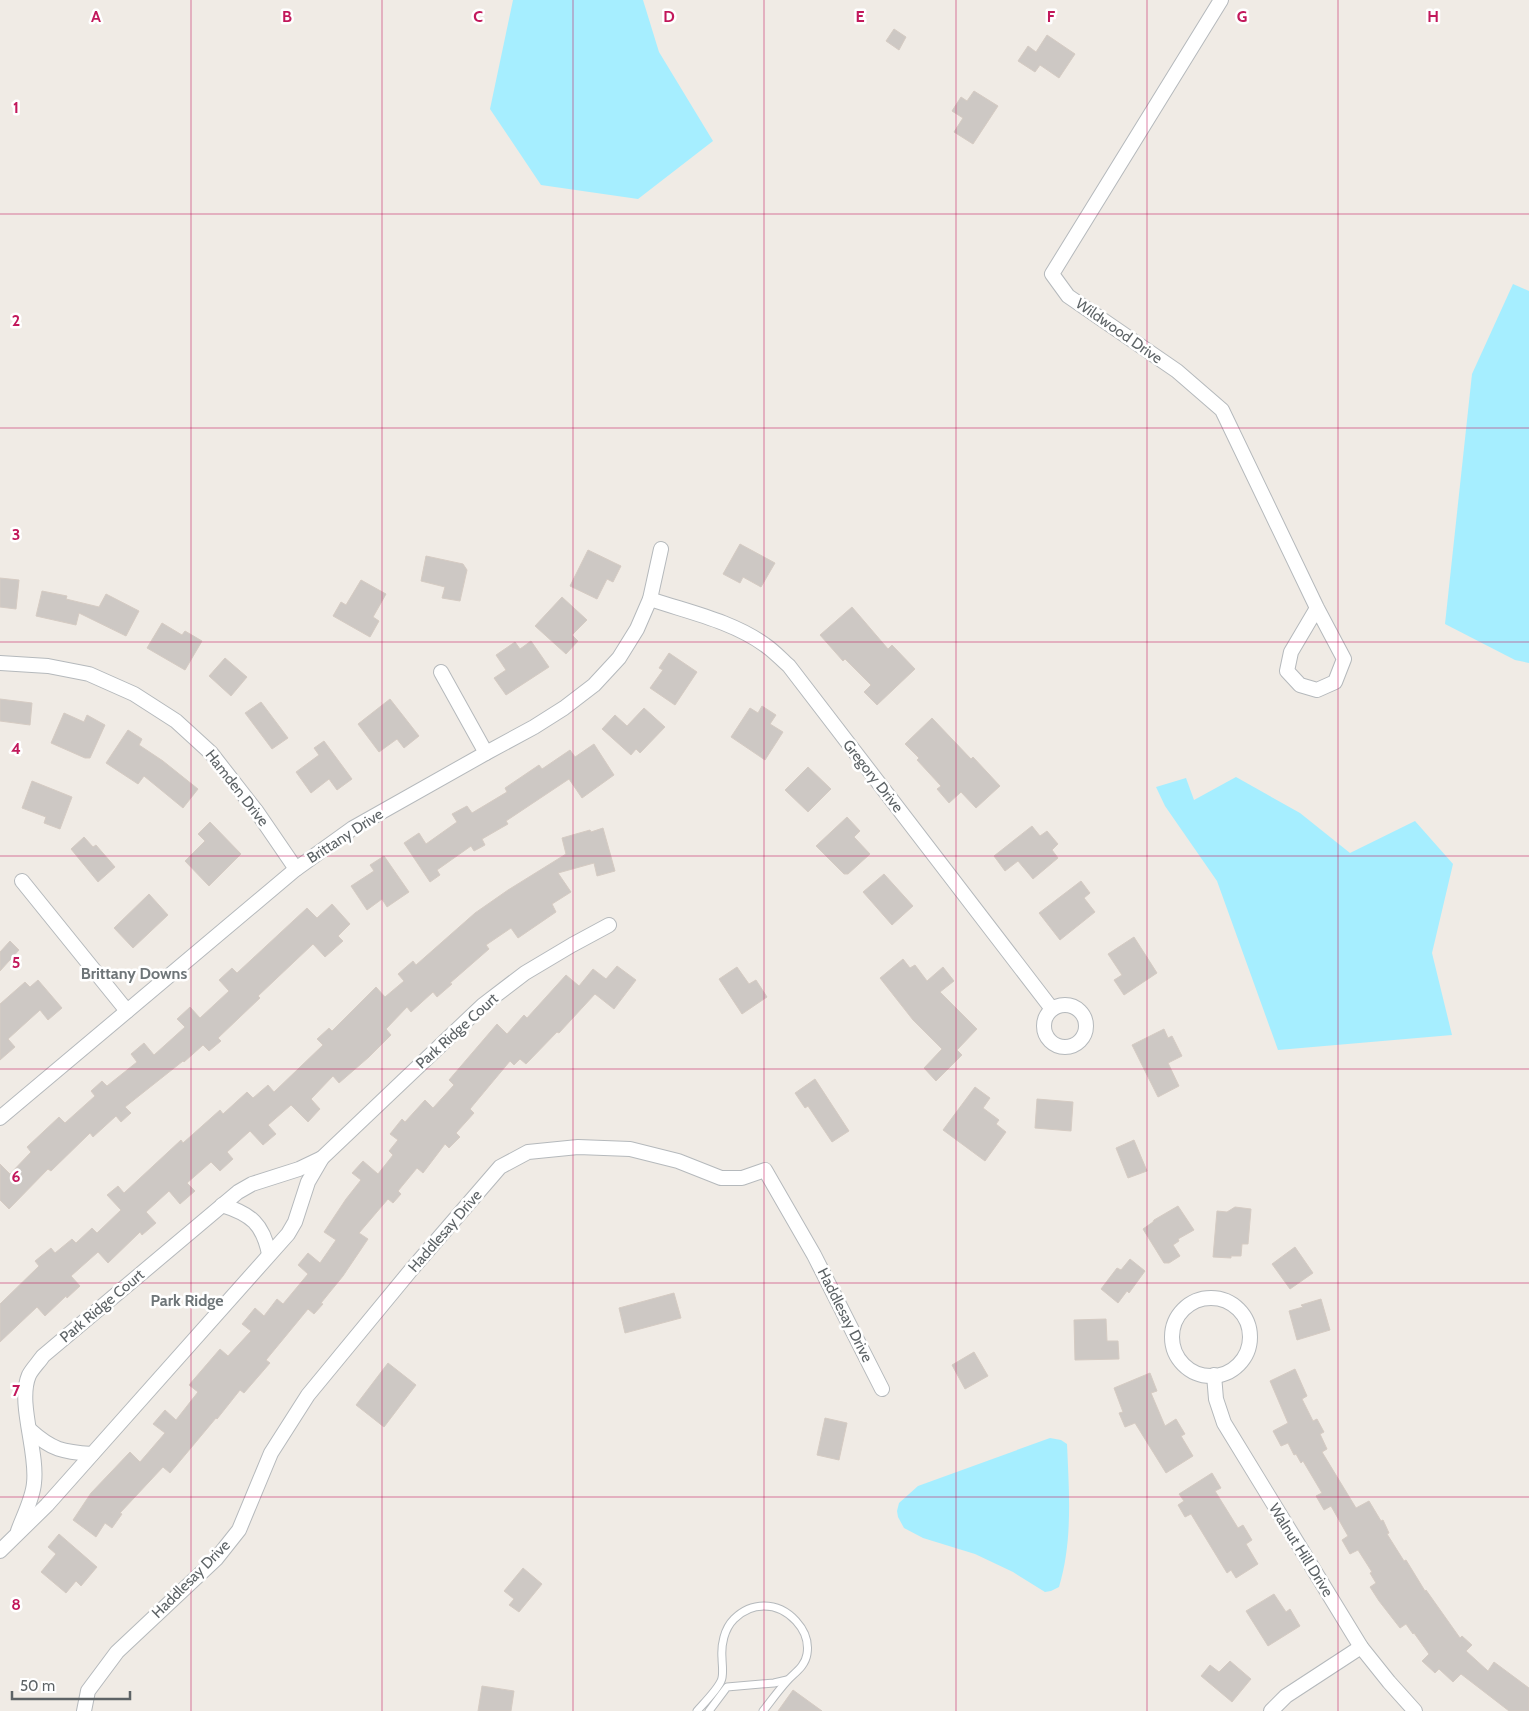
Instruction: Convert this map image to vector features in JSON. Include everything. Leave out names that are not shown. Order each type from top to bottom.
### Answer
[{"type":"street","name":"Wildwood Drive","points":[[1221,0],[1052,274],[1068,296],[1177,371],[1222,410],[1344,659],[1335,682],[1317,690],[1300,685],[1287,671],[1291,652],[1318,608]]},
{"type":"street","name":"Brittany Drive","points":[[0,1118],[296,868],[353,828],[534,727],[594,686],[619,658],[637,629],[650,599],[661,549]]},
{"type":"street","name":"Gregory Drive","points":[[650,599],[741,632],[765,645],[789,666],[1052,1009]]},
{"type":"street","name":"Hamden Drive","points":[[0,663],[48,666],[90,674],[134,694],[176,722],[211,753],[257,812],[296,868]]},
{"type":"street","points":[[441,672],[486,753]]},
{"type":"street","points":[[22,881],[127,1011]]},
{"type":"street","name":"Park Ridge Court","points":[[0,1551],[47,1504],[288,1234],[295,1222],[308,1182],[322,1158],[483,1005],[525,973],[609,925]]},
{"type":"street","name":"Haddlesay Drive","points":[[84,1711],[88,1691],[117,1652],[216,1559],[239,1530],[271,1452],[308,1395],[411,1270],[500,1167],[528,1152],[578,1147],[630,1149],[678,1161],[721,1178],[742,1178],[766,1170],[814,1255],[882,1389]]},
{"type":"street","name":"Park Ridge Court","points":[[17,1534],[34,1484],[34,1457],[26,1410],[25,1391],[29,1374],[43,1356],[238,1192],[252,1184],[322,1158]]},
{"type":"street","points":[[222,1205],[249,1216],[259,1227],[266,1239],[269,1254]]},
{"type":"street","points":[[1204,1298],[1229,1301],[1243,1314],[1250,1331],[1250,1344],[1245,1356],[1237,1366],[1214,1376],[1201,1374],[1189,1369],[1180,1360],[1174,1348],[1172,1335],[1175,1322],[1182,1311],[1192,1303],[1204,1298]]},
{"type":"street","name":"Walnut Hill Drive","points":[[1214,1376],[1216,1399],[1224,1423],[1361,1647],[1415,1711]]},
{"type":"street","points":[[30,1430],[43,1442],[59,1450],[92,1454]]},
{"type":"street","points":[[1271,1711],[1286,1696],[1361,1647]]},
{"type":"lane","points":[[697,1711],[721,1681],[722,1642],[725,1632],[732,1621],[742,1612],[752,1608],[771,1606],[782,1610],[800,1626],[805,1635],[807,1654],[804,1664],[787,1680],[763,1711]]},
{"type":"lane","points":[[709,1711],[727,1688],[787,1680]]},
{"type":"water","points":[[513,0],[643,0],[659,52],[713,141],[638,199],[541,185],[490,109]]},
{"type":"water","points":[[1513,284],[1529,291],[1529,663],[1515,660],[1445,624],[1472,374]]},
{"type":"water","points":[[1236,777],[1300,813],[1350,853],[1415,821],[1453,864],[1432,953],[1452,1035],[1278,1050],[1217,881],[1165,806],[1156,787],[1186,778],[1194,800]]},
{"type":"water","points":[[1050,1438],[1061,1440],[1067,1444],[1068,1534],[1059,1587],[1045,1592],[1013,1572],[975,1554],[923,1538],[904,1528],[898,1517],[899,1503],[918,1486]]},
{"type":"building","points":[[894,29],[906,37],[899,50],[886,41]]},
{"type":"building","points":[[1047,35],[1075,54],[1059,78],[1040,65],[1035,72],[1018,61],[1028,46],[1036,52]]},
{"type":"building","points":[[974,91],[998,106],[973,144],[954,132],[963,118],[952,111],[961,97],[967,101]]},
{"type":"building","points":[[740,544],[775,563],[761,587],[743,577],[740,583],[723,574]]},
{"type":"building","points":[[588,550],[621,566],[613,582],[607,579],[597,599],[570,586]]},
{"type":"building","points":[[426,556],[463,564],[467,570],[460,601],[442,598],[445,587],[421,581]]},
{"type":"building","points":[[0,578],[19,580],[16,609],[0,607]]},
{"type":"building","points":[[361,580],[386,594],[373,617],[379,621],[370,637],[333,616],[341,602],[346,605]]},
{"type":"building","points":[[42,591],[67,596],[66,599],[99,607],[106,594],[139,611],[126,636],[79,613],[76,625],[36,616]]},
{"type":"building","points":[[562,597],[587,620],[572,635],[578,641],[566,654],[535,626]]},
{"type":"building","points":[[852,607],[888,649],[892,645],[915,669],[877,705],[864,692],[871,685],[845,659],[843,661],[820,635]]},
{"type":"building","points":[[162,623],[182,635],[185,631],[202,641],[185,670],[147,648]]},
{"type":"building","points":[[531,641],[549,667],[506,695],[494,678],[506,670],[496,655],[515,642],[520,649]]},
{"type":"building","points":[[669,653],[697,672],[675,705],[650,688],[663,670],[659,668]]},
{"type":"building","points":[[225,658],[247,677],[231,696],[209,676]]},
{"type":"building","points":[[0,699],[32,703],[30,725],[0,721]]},
{"type":"building","points":[[390,699],[419,736],[404,748],[397,739],[379,752],[358,724]]},
{"type":"building","points":[[261,702],[288,738],[272,749],[245,713]]},
{"type":"building","points":[[762,706],[776,715],[770,724],[783,732],[765,760],[731,737],[750,708],[758,713]]},
{"type":"building","points":[[644,708],[665,727],[640,753],[636,749],[631,755],[602,729],[615,715],[627,726]]},
{"type":"building","points":[[64,713],[84,722],[87,715],[105,725],[90,758],[85,758],[51,743]]},
{"type":"building","points":[[932,718],[1000,786],[976,808],[961,792],[949,803],[937,789],[941,786],[917,760],[919,758],[905,744]]},
{"type":"building","points":[[128,730],[142,739],[139,745],[163,761],[198,789],[183,808],[144,776],[138,784],[106,763]]},
{"type":"building","points":[[324,741],[352,779],[337,790],[329,779],[311,793],[296,772],[319,755],[314,748]]},
{"type":"building","points":[[594,744],[614,775],[582,798],[569,779],[506,821],[508,824],[482,839],[485,845],[474,851],[471,846],[437,870],[440,875],[430,882],[404,843],[419,833],[426,844],[457,822],[452,814],[467,806],[472,813],[507,792],[505,788],[539,765],[542,769],[570,750],[575,757]]},
{"type":"building","points":[[808,767],[831,789],[808,812],[785,790]]},
{"type":"building","points":[[32,781],[72,797],[60,829],[44,823],[46,817],[22,808]]},
{"type":"building","points":[[847,817],[860,831],[854,837],[870,854],[848,874],[844,874],[816,846]]},
{"type":"building","points":[[210,822],[241,854],[209,886],[185,861],[205,841],[198,834]]},
{"type":"building","points":[[1032,826],[1040,836],[1047,831],[1058,844],[1052,850],[1058,858],[1033,879],[1018,861],[1005,871],[994,856]]},
{"type":"building","points":[[603,828],[615,871],[597,876],[594,863],[558,873],[571,892],[552,904],[556,912],[518,938],[511,928],[486,945],[489,949],[437,997],[433,992],[411,1012],[407,1007],[386,1029],[391,1035],[369,1057],[339,1083],[333,1076],[311,1099],[320,1109],[308,1122],[291,1105],[268,1125],[276,1134],[263,1145],[250,1131],[227,1152],[233,1159],[220,1171],[211,1162],[187,1183],[195,1191],[180,1204],[169,1191],[146,1212],[156,1223],[142,1235],[140,1232],[108,1263],[98,1252],[71,1276],[80,1286],[67,1298],[66,1296],[45,1316],[37,1307],[0,1342],[0,1304],[39,1266],[35,1261],[51,1248],[55,1253],[72,1239],[76,1243],[92,1228],[97,1233],[121,1210],[107,1195],[118,1186],[124,1193],[181,1140],[183,1143],[220,1110],[223,1114],[247,1092],[253,1098],[268,1085],[274,1092],[323,1045],[317,1039],[329,1028],[332,1031],[376,987],[385,997],[404,981],[398,974],[413,961],[416,965],[475,913],[566,854],[562,838]]},
{"type":"building","points":[[84,837],[93,847],[96,845],[115,867],[98,882],[71,849]]},
{"type":"building","points":[[384,856],[409,892],[387,907],[382,899],[367,910],[351,886],[374,871],[370,865]]},
{"type":"building","points":[[884,874],[913,906],[892,925],[863,892]]},
{"type":"building","points":[[1081,881],[1090,893],[1084,898],[1095,912],[1060,940],[1039,913]]},
{"type":"building","points":[[149,894],[168,915],[133,948],[114,928]]},
{"type":"building","points":[[332,904],[350,924],[338,936],[343,941],[325,957],[313,944],[258,996],[260,998],[218,1038],[221,1041],[209,1051],[203,1045],[125,1107],[131,1113],[121,1122],[116,1116],[93,1137],[90,1133],[51,1171],[48,1169],[9,1209],[0,1200],[0,1164],[10,1174],[31,1152],[27,1147],[59,1117],[65,1123],[95,1096],[91,1091],[102,1081],[107,1086],[137,1062],[131,1054],[144,1043],[154,1055],[185,1027],[177,1019],[190,1007],[200,1018],[229,991],[219,980],[232,968],[237,973],[307,908],[317,918]]},
{"type":"building","points":[[1134,937],[1157,973],[1124,995],[1114,980],[1122,975],[1108,954]]},
{"type":"building","points":[[10,941],[19,950],[0,971],[0,952]]},
{"type":"building","points":[[903,959],[910,968],[915,965],[927,981],[943,967],[954,981],[940,992],[977,1029],[957,1050],[962,1055],[936,1081],[924,1068],[942,1049],[913,1020],[880,978]]},
{"type":"building","points":[[617,966],[636,980],[614,1009],[595,994],[559,1033],[557,1032],[526,1064],[520,1059],[514,1065],[510,1061],[470,1109],[474,1113],[456,1133],[460,1137],[449,1148],[445,1144],[423,1173],[417,1168],[398,1191],[401,1194],[393,1203],[388,1199],[359,1233],[368,1239],[343,1276],[321,1303],[323,1304],[314,1314],[308,1309],[266,1360],[270,1363],[244,1393],[240,1390],[170,1473],[163,1467],[120,1513],[122,1514],[112,1528],[105,1523],[96,1537],[73,1520],[91,1493],[130,1452],[140,1462],[165,1433],[153,1424],[165,1410],[176,1420],[198,1392],[189,1385],[220,1349],[228,1356],[251,1331],[242,1324],[255,1308],[264,1316],[277,1299],[283,1304],[308,1274],[298,1265],[308,1253],[320,1263],[336,1240],[324,1232],[361,1180],[352,1173],[363,1161],[378,1174],[393,1155],[389,1151],[398,1140],[390,1134],[402,1119],[405,1122],[425,1100],[433,1108],[454,1085],[449,1080],[497,1024],[507,1034],[524,1015],[527,1018],[566,975],[579,986],[593,969],[606,979]]},
{"type":"building","points":[[737,967],[749,984],[756,980],[767,997],[742,1014],[719,979]]},
{"type":"building","points":[[38,980],[62,1008],[48,1020],[40,1010],[8,1039],[15,1047],[0,1060],[0,1004],[25,982],[30,987]]},
{"type":"building","points":[[1164,1029],[1168,1038],[1172,1036],[1182,1056],[1168,1063],[1179,1086],[1158,1097],[1132,1045]]},
{"type":"building","points":[[815,1079],[849,1131],[832,1142],[808,1106],[805,1108],[795,1093]]},
{"type":"building","points":[[975,1087],[990,1098],[983,1108],[999,1120],[996,1124],[1006,1132],[985,1161],[943,1130]]},
{"type":"building","points":[[1037,1099],[1073,1102],[1071,1131],[1035,1128]]},
{"type":"building","points":[[1134,1140],[1147,1171],[1128,1178],[1116,1148]]},
{"type":"building","points":[[1178,1206],[1194,1230],[1178,1239],[1179,1241],[1173,1245],[1180,1256],[1169,1263],[1164,1263],[1143,1229]]},
{"type":"building","points":[[1235,1207],[1251,1209],[1248,1244],[1242,1244],[1241,1256],[1231,1256],[1231,1258],[1213,1257],[1217,1211],[1227,1212]]},
{"type":"building","points":[[1295,1247],[1313,1273],[1290,1289],[1272,1264]]},
{"type":"building","points":[[1130,1259],[1145,1271],[1129,1293],[1127,1291],[1118,1303],[1101,1289],[1117,1268],[1121,1270]]},
{"type":"building","points":[[674,1293],[681,1318],[625,1333],[619,1308]]},
{"type":"building","points":[[1321,1299],[1330,1330],[1297,1340],[1289,1311]]},
{"type":"building","points":[[1106,1319],[1107,1341],[1118,1341],[1119,1359],[1075,1360],[1074,1320]]},
{"type":"building","points":[[974,1352],[988,1376],[965,1389],[952,1365]]},
{"type":"building","points":[[388,1363],[416,1385],[384,1427],[356,1405]]},
{"type":"building","points":[[1295,1369],[1307,1396],[1302,1399],[1313,1421],[1317,1419],[1324,1432],[1320,1434],[1327,1449],[1322,1452],[1356,1508],[1369,1501],[1381,1521],[1383,1520],[1389,1533],[1387,1534],[1425,1591],[1460,1638],[1462,1636],[1472,1645],[1466,1651],[1488,1671],[1494,1662],[1529,1688],[1529,1711],[1509,1711],[1461,1674],[1453,1682],[1439,1669],[1435,1673],[1422,1661],[1429,1654],[1414,1633],[1406,1624],[1400,1628],[1379,1601],[1370,1587],[1376,1583],[1370,1573],[1372,1572],[1358,1550],[1350,1554],[1342,1540],[1348,1536],[1331,1506],[1324,1510],[1316,1496],[1322,1493],[1303,1461],[1301,1463],[1296,1454],[1294,1455],[1288,1443],[1281,1446],[1273,1431],[1288,1423],[1270,1381]]},
{"type":"building","points":[[1150,1373],[1157,1391],[1151,1393],[1165,1426],[1176,1419],[1185,1434],[1181,1436],[1193,1456],[1166,1473],[1135,1423],[1125,1427],[1119,1413],[1123,1412],[1114,1388]]},
{"type":"building","points":[[825,1418],[847,1423],[839,1460],[817,1455]]},
{"type":"building","points":[[1212,1473],[1221,1488],[1215,1491],[1238,1528],[1243,1525],[1252,1540],[1246,1544],[1258,1564],[1236,1578],[1231,1570],[1227,1573],[1191,1514],[1185,1517],[1178,1505],[1184,1501],[1179,1494]]},
{"type":"building","points":[[59,1534],[97,1567],[81,1586],[76,1581],[66,1593],[41,1572],[56,1554],[48,1547]]},
{"type":"building","points":[[523,1568],[542,1584],[519,1612],[509,1605],[514,1599],[504,1591]]},
{"type":"building","points":[[1274,1594],[1286,1612],[1290,1609],[1300,1626],[1268,1646],[1246,1611]]},
{"type":"building","points":[[1230,1661],[1251,1679],[1232,1702],[1201,1676],[1210,1665],[1219,1672]]},
{"type":"building","points":[[482,1686],[514,1691],[511,1711],[478,1711]]},
{"type":"building","points":[[793,1690],[822,1711],[778,1711]]},
{"type":"district","name":"Brittany Downs","points":[[134,973]]},
{"type":"district","name":"Park Ridge","points":[[187,1300]]}]
